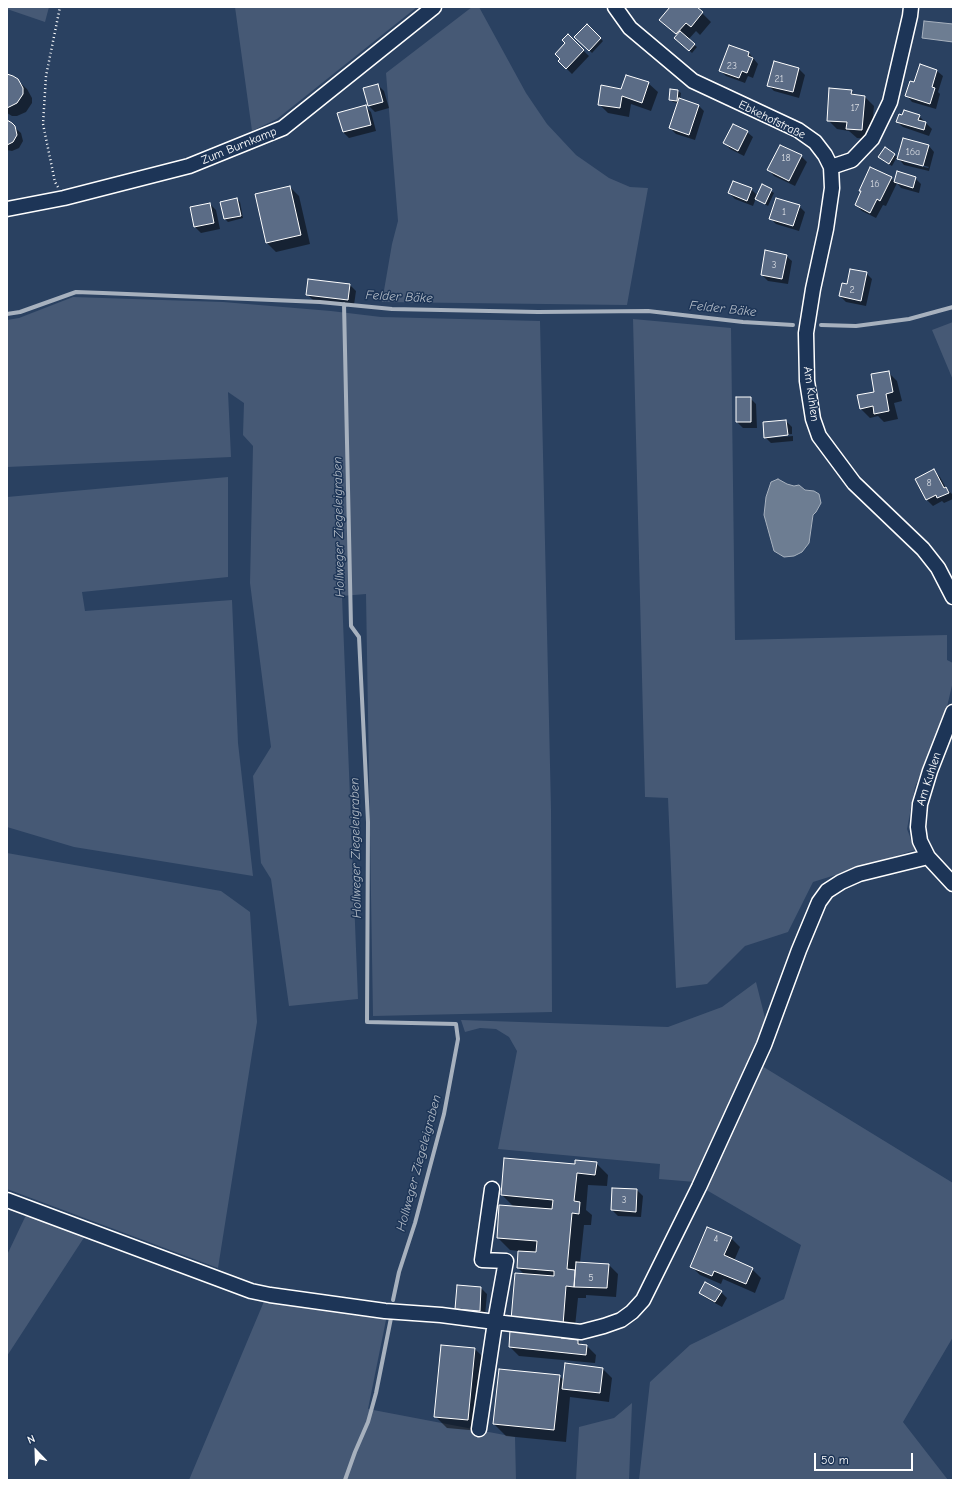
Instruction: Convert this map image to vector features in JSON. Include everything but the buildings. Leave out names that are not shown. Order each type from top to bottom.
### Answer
[{"type":"street","name":"Zum Burnkamp","points":[[7,209],[64,198],[189,166],[283,128],[434,7]]},
{"type":"street","name":"Ebkehofstraße","points":[[615,7],[630,28],[693,81],[798,130],[815,142],[831,167]]},
{"type":"street","points":[[831,167],[852,160],[872,139],[890,102],[911,7]]},
{"type":"street","name":"Am Kuhlen","points":[[831,167],[832,188],[826,229],[813,289],[806,333],[807,380],[813,419],[819,436],[854,483],[923,549],[938,568],[953,596]]},
{"type":"street","name":"Am Kuhlen","points":[[953,712],[930,771],[920,804],[918,827],[920,841],[928,856],[953,884]]},
{"type":"street","points":[[7,1200],[251,1291],[270,1295],[385,1311],[441,1315],[582,1332],[621,1320],[632,1312],[643,1300],[699,1187],[764,1045],[799,950],[819,902],[827,891],[841,882],[859,874],[928,856]]},
{"type":"street","points":[[479,1429],[506,1261],[482,1260],[492,1189]]},
{"type":"path","points":[[60,7],[46,76],[43,124],[55,182],[64,198]]},
{"type":"shaded area","points":[[7,7],[49,7],[45,22],[7,9]]},
{"type":"shaded area","points":[[235,7],[417,7],[277,119],[252,131]]},
{"type":"shaded area","points":[[472,7],[479,7],[526,93],[547,124],[576,155],[609,178],[630,187],[648,188],[627,305],[382,302],[392,244],[398,221],[386,73]]},
{"type":"shaded area","points":[[924,21],[953,24],[953,42],[922,38]]},
{"type":"shaded area","points":[[73,297],[223,302],[331,311],[381,317],[540,321],[551,809],[552,1012],[373,1016],[366,594],[342,596],[358,999],[289,1006],[271,879],[261,863],[253,776],[271,747],[250,583],[253,446],[243,435],[244,403],[228,392],[231,457],[7,467],[7,320],[19,318]]},
{"type":"shaded area","points":[[633,319],[731,328],[735,640],[947,635],[947,660],[953,663],[953,681],[947,707],[915,787],[907,829],[915,850],[813,882],[788,932],[745,946],[707,984],[676,988],[668,798],[645,797]]},
{"type":"shaded area","points":[[953,322],[953,380],[932,330]]},
{"type":"shaded area","points":[[228,477],[228,577],[82,592],[85,611],[232,600],[238,743],[253,876],[74,847],[7,827],[7,497]]},
{"type":"shaded area","points":[[778,479],[794,486],[799,485],[805,490],[814,491],[819,494],[821,503],[813,515],[809,543],[802,552],[794,556],[784,557],[774,551],[764,515],[766,497],[771,482]]},
{"type":"shaded area","points":[[7,853],[221,891],[250,912],[257,1022],[218,1268],[7,1189]]},
{"type":"shaded area","points":[[756,982],[767,1026],[695,1182],[659,1179],[660,1164],[498,1149],[517,1051],[509,1037],[496,1029],[480,1028],[465,1032],[461,1020],[668,1027],[722,1007]]},
{"type":"shaded area","points":[[762,1066],[953,1183],[953,1337],[903,1422],[948,1480],[639,1480],[650,1382],[690,1345],[784,1299],[801,1245],[703,1188]]},
{"type":"shaded area","points":[[27,1213],[85,1236],[7,1356],[7,1255]]},
{"type":"shaded area","points":[[265,1299],[387,1315],[368,1409],[515,1437],[516,1480],[189,1480]]},
{"type":"shaded area","points":[[632,1403],[629,1480],[576,1480],[579,1427],[614,1418]]},
{"type":"waterway","name":"Felder Bäke","points":[[7,314],[20,312],[76,292],[320,302],[392,309],[538,312],[648,311],[743,322],[793,325]]},
{"type":"waterway","name":"Hollweger Ziegeleigraben","points":[[344,304],[351,626],[359,637],[368,822],[367,1022],[456,1024],[458,1039],[444,1114],[415,1223],[399,1272],[393,1300]]},
{"type":"waterway","name":"Felder Bäke","points":[[821,325],[856,326],[909,319],[953,307]]},
{"type":"waterway","name":"Hollweger Ziegeleigraben","points":[[345,1480],[368,1422],[376,1393],[391,1318]]}]
